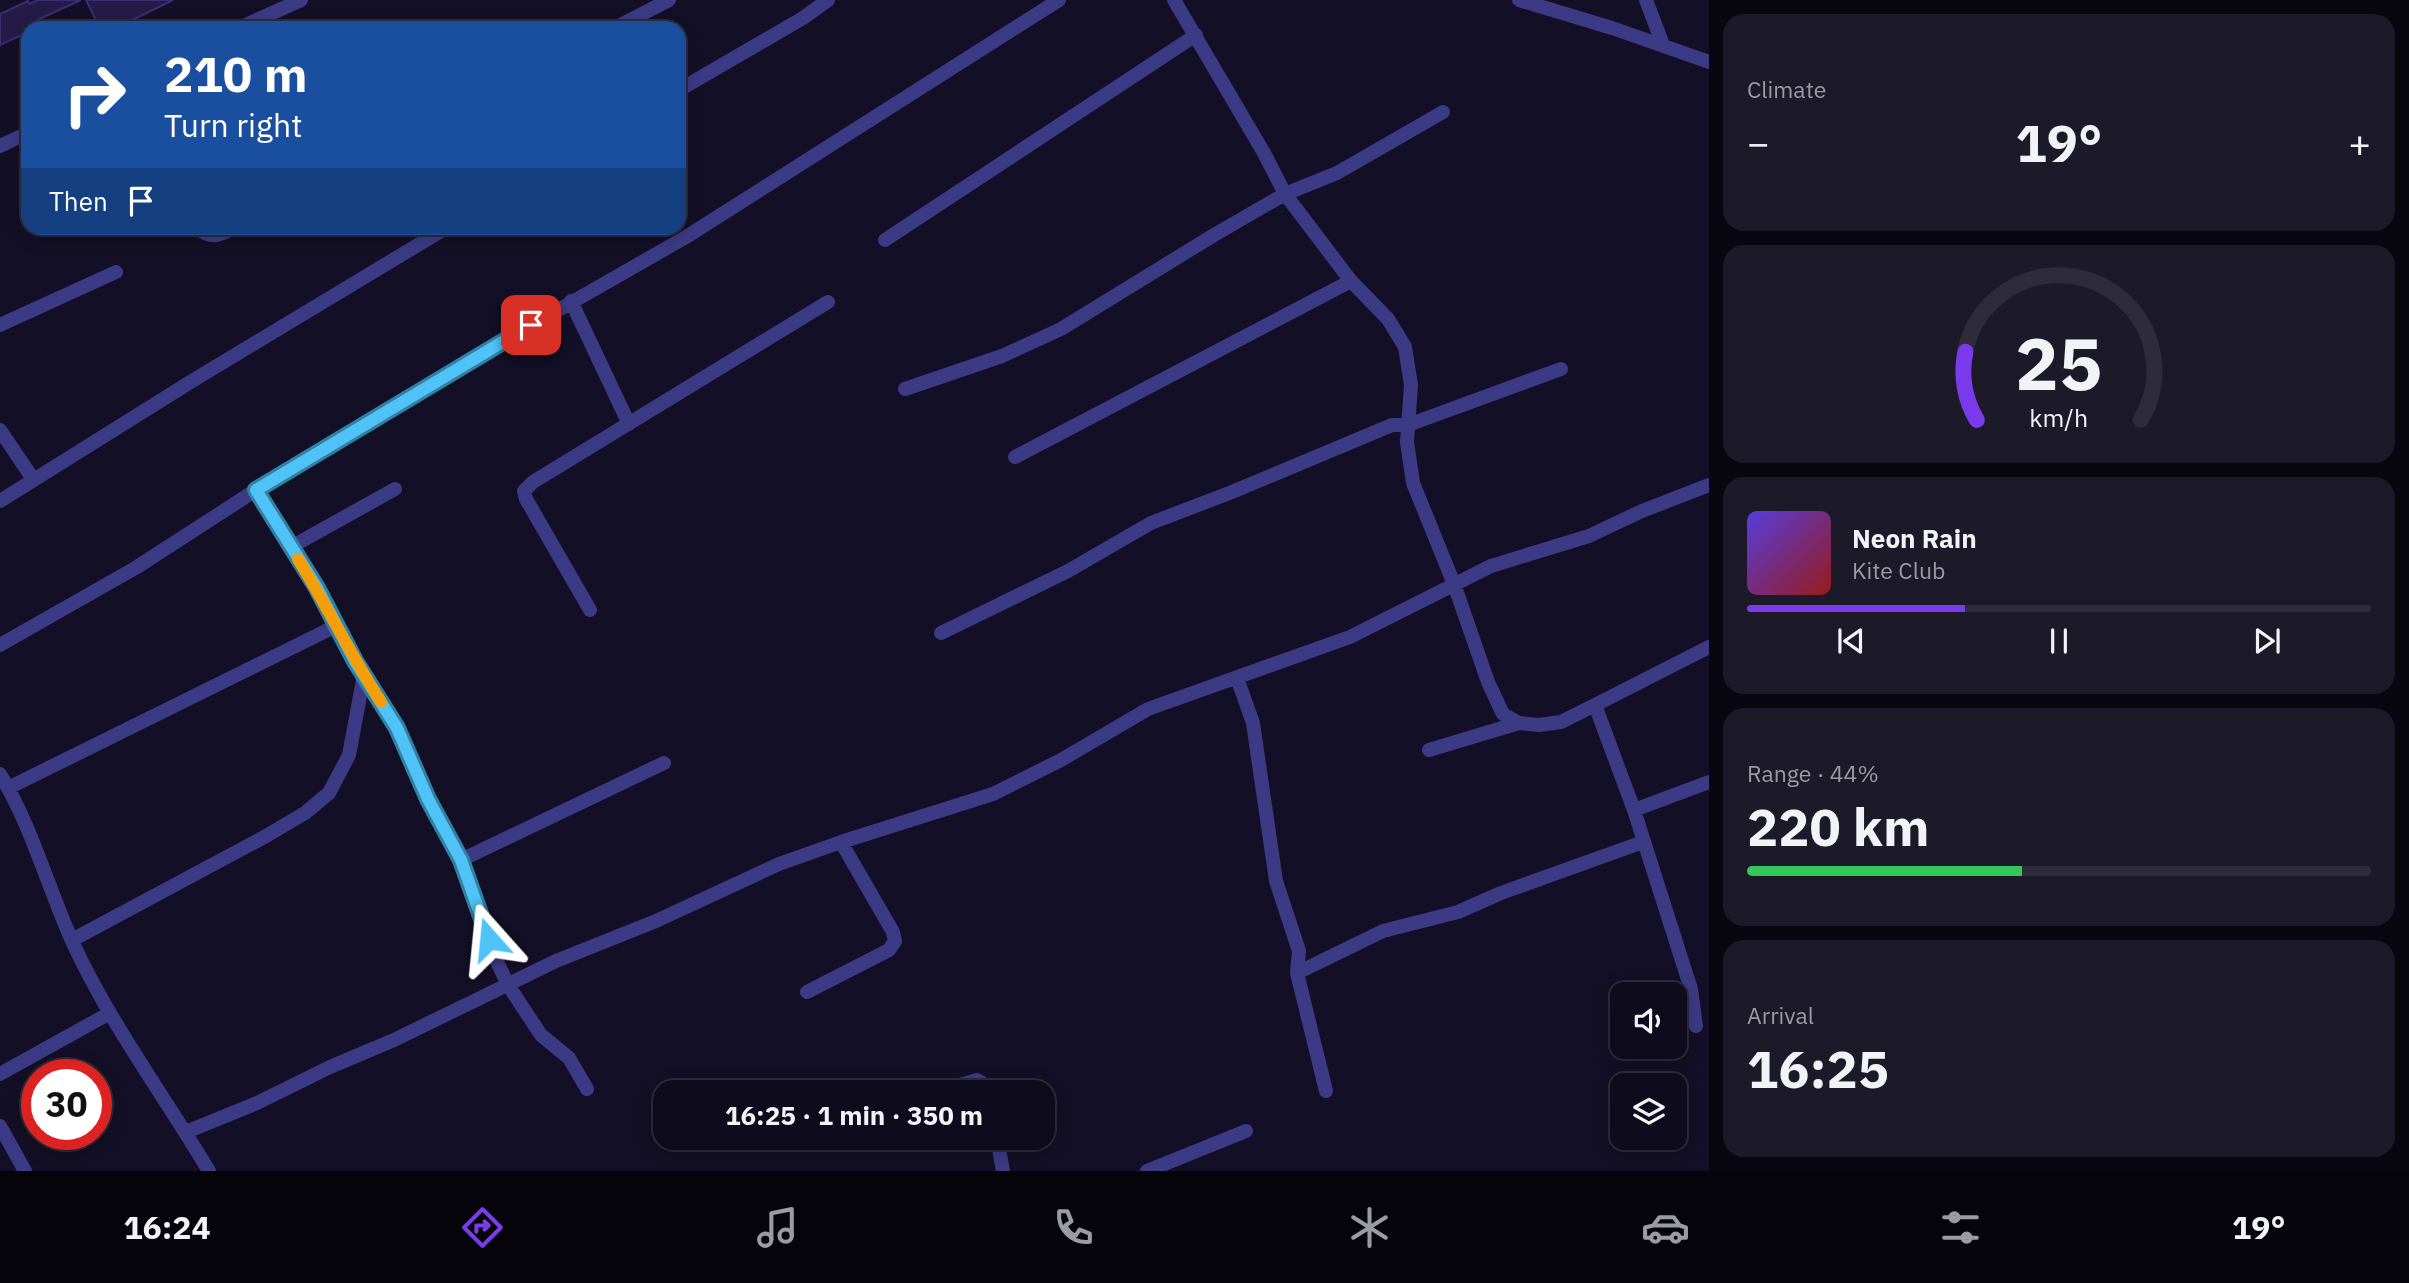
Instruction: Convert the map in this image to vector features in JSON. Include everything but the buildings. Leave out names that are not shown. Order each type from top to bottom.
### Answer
[{"type":"street","points":[[254,21],[301,0]]},
{"type":"street","points":[[628,21],[669,0]]},
{"type":"street","points":[[686,86],[803,18],[828,0]]},
{"type":"street","points":[[0,645],[137,567],[256,490],[571,301],[686,237],[1059,0]]},
{"type":"street","points":[[1174,0],[1264,153],[1285,194],[1351,281],[1388,319],[1405,347],[1411,385],[1407,442],[1413,483],[1454,584],[1488,682],[1503,714],[1519,723]]},
{"type":"street","points":[[1519,0],[1709,62]]},
{"type":"street","points":[[1646,0],[1663,45]]},
{"type":"street","points":[[885,240],[1196,35]]},
{"type":"street","points":[[905,389],[1002,356],[1061,329],[1285,194],[1337,173],[1443,112]]},
{"type":"street","points":[[0,146],[21,136]]},
{"type":"street","points":[[0,501],[434,235]]},
{"type":"street","points":[[0,325],[116,272]]},
{"type":"street","points":[[1015,457],[1351,281]]},
{"type":"street","points":[[571,301],[629,424]]},
{"type":"street","points":[[590,610],[526,499],[524,491],[533,482],[828,302]]},
{"type":"street","points":[[941,633],[1068,571],[1151,523],[1392,425],[1408,425],[1561,369]]},
{"type":"street","points":[[0,430],[33,479]]},
{"type":"street","points":[[186,1132],[257,1103],[394,1040],[556,961],[656,921],[779,864],[993,794],[1061,760],[1148,709],[1350,637],[1491,566],[1589,536],[1709,485]]},
{"type":"street","points":[[291,547],[395,489]]},
{"type":"street","points":[[256,490],[317,588],[336,626],[397,728],[428,799],[461,860],[493,953],[508,985],[541,1035],[569,1058],[587,1089]]},
{"type":"street","points":[[8,788],[336,626]]},
{"type":"street","points":[[1429,750],[1519,723],[1539,725],[1561,722],[1709,647]]},
{"type":"street","points":[[72,940],[276,830],[305,813],[329,793],[349,755],[364,675]]},
{"type":"street","points":[[1237,678],[1253,723],[1276,881],[1299,951],[1297,973],[1326,1091]]},
{"type":"street","points":[[1595,705],[1634,810],[1691,989],[1696,1026]]},
{"type":"street","points":[[461,860],[664,763]]},
{"type":"street","points":[[0,774],[27,824],[72,940],[110,1013],[209,1171]]},
{"type":"street","points":[[1634,810],[1709,782]]},
{"type":"street","points":[[807,992],[889,950],[895,941],[893,932],[841,842]]},
{"type":"street","points":[[1297,973],[1383,931],[1458,912],[1501,893],[1643,842]]},
{"type":"street","points":[[0,1074],[110,1013]]},
{"type":"street","points":[[0,1126],[6,1154],[25,1171]]},
{"type":"street","points":[[1147,1171],[1246,1131]]},
{"type":"street","points":[[999,1150],[1003,1171]]},
{"type":"slow traffic","points":[[298,559],[381,702]]},
{"type":"route","points":[[489,939],[461,860],[428,799],[397,728],[355,661],[317,588],[256,490],[531,325]]}]
